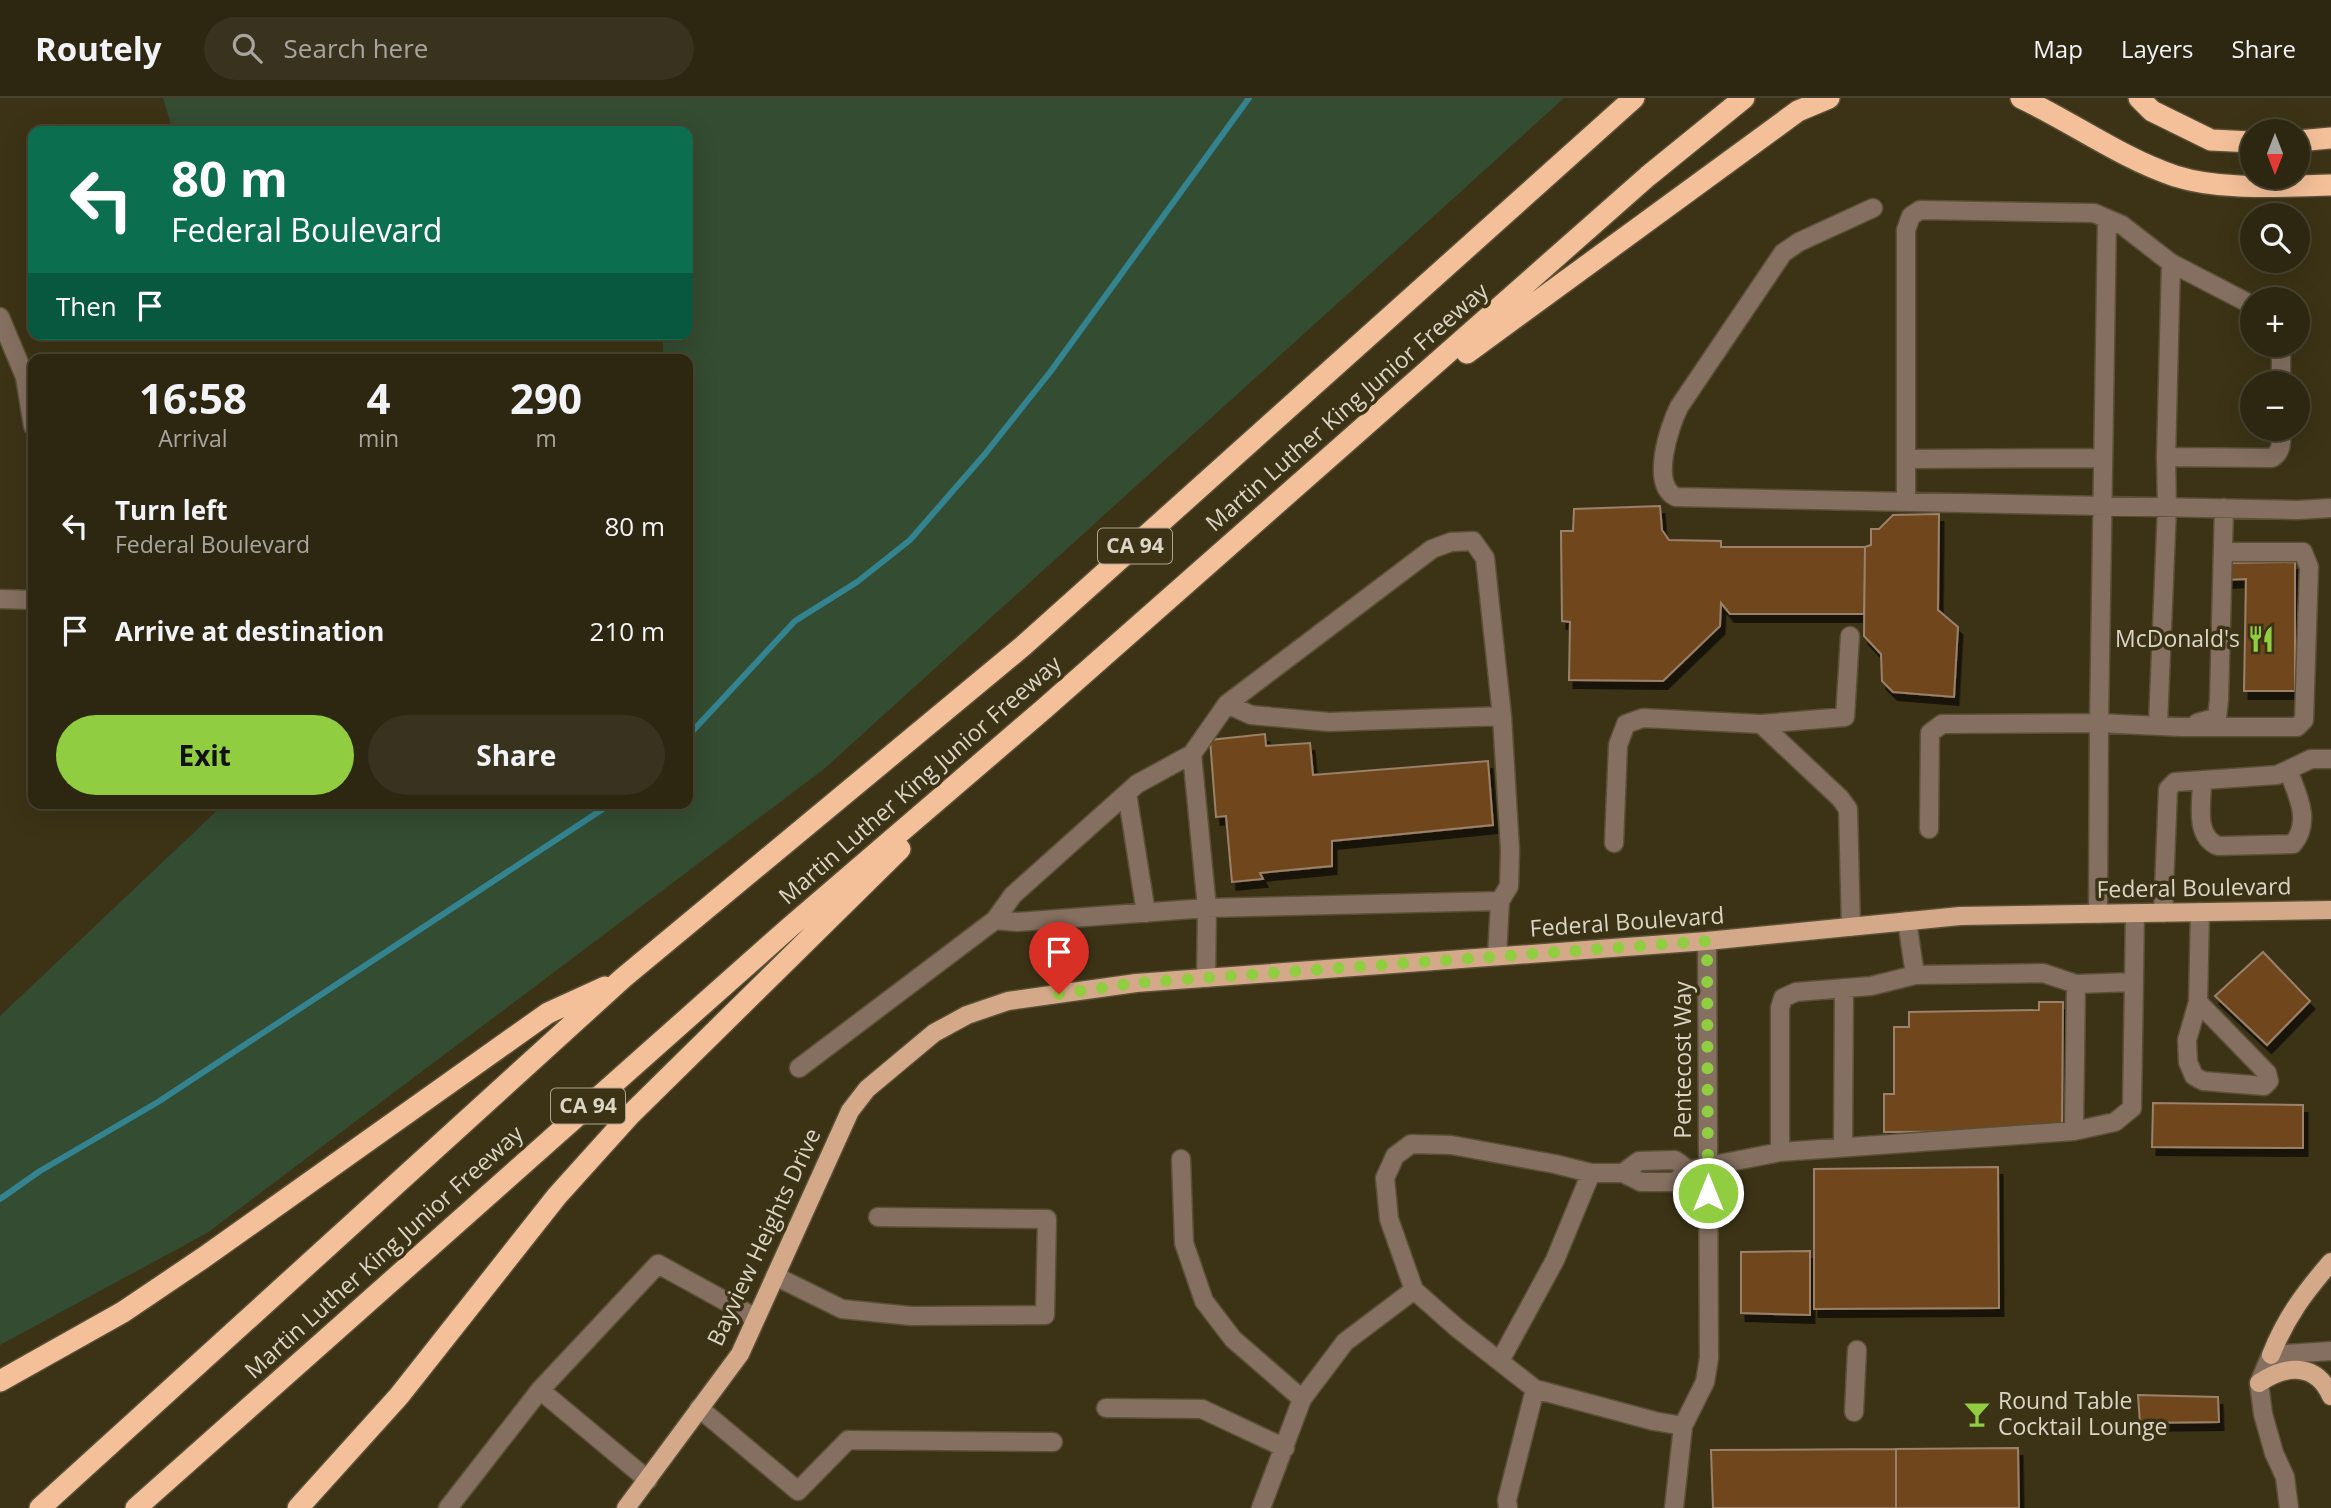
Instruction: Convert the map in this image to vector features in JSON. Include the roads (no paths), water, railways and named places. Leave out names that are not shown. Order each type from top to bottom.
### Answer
[{"type":"highway","name":"Martin Luther King Junior Freeway","points":[[40,1508],[623,978],[1023,646],[1634,98]]},
{"type":"highway","name":"Martin Luther King Junior Freeway","points":[[136,1508],[790,927],[1045,708],[1648,176],[1744,98]]},
{"type":"highway","points":[[1342,446],[1798,111],[1829,98]]},
{"type":"highway","points":[[2021,98],[2113,148],[2176,176],[2227,184],[2331,186]]},
{"type":"highway","points":[[2139,98],[2152,111],[2211,140],[2240,141]]},
{"type":"highway","points":[[2310,140],[2331,138]]},
{"type":"highway","points":[[298,1508],[399,1396],[557,1196],[630,1115],[1045,708]]},
{"type":"highway","points":[[0,1381],[123,1312],[192,1266],[548,1013],[623,978]]},
{"type":"main road","name":"Federal Boulevard","points":[[934,1033],[967,1015],[1008,1001],[1136,983],[1707,941],[1960,916],[2331,910]]},
{"type":"main road","name":"Bayview Heights Drive","points":[[626,1508],[740,1354],[850,1111],[867,1089],[934,1033]]},
{"type":"main road","points":[[2270,1355],[2294,1307],[2331,1262]]},
{"type":"main road","points":[[2259,1383],[2276,1372],[2310,1372],[2326,1384],[2331,1396]]},
{"type":"street","points":[[1873,208],[1798,242],[1783,253],[1679,407],[1670,426],[1663,467],[1664,485],[1670,494],[1676,497],[1906,502],[2298,510],[2331,508]]},
{"type":"street","points":[[1906,502],[1906,230],[1911,216],[1920,210],[2094,213],[2122,225],[2171,263],[2240,299]]},
{"type":"street","points":[[2098,914],[2107,219]]},
{"type":"street","points":[[2158,725],[2167,507],[2171,263]]},
{"type":"street","points":[[0,317],[25,377],[28,395]]},
{"type":"street","points":[[2166,457],[2272,458],[2281,449],[2281,441]]},
{"type":"street","points":[[1906,459],[2103,458]]},
{"type":"street","points":[[2181,727],[2217,717],[2224,508]]},
{"type":"street","points":[[799,1068],[995,920],[1013,895],[1137,784],[1192,754],[1227,704],[1432,549],[1451,542],[1473,541],[1485,558],[1502,716],[1510,850],[1509,886],[1500,901],[1497,956]]},
{"type":"street","points":[[1929,829],[1930,733],[1942,724],[2099,723],[2181,727],[2297,727],[2304,720],[2309,567],[2305,556],[2303,552],[2223,552]]},
{"type":"street","points":[[0,599],[28,600]]},
{"type":"street","points":[[1614,843],[1618,745],[1626,724],[1643,718],[1761,724],[1845,717],[1850,636]]},
{"type":"street","points":[[1227,704],[1251,715],[1329,722],[1502,716]]},
{"type":"street","points":[[1761,724],[1840,798],[1848,809],[1851,927]]},
{"type":"street","points":[[1192,754],[1207,908],[1206,978]]},
{"type":"street","points":[[2163,913],[2168,789],[2175,782],[2277,775],[2311,759],[2331,759]]},
{"type":"street","points":[[2202,780],[2202,832],[2210,843],[2218,846],[2293,844],[2303,825],[2301,808],[2288,770]]},
{"type":"street","points":[[1127,793],[1146,913]]},
{"type":"street","points":[[995,920],[1017,922],[1207,908],[1500,901]]},
{"type":"street","points":[[2198,1002],[2267,1073],[2269,1082],[2264,1086],[2203,1082],[2194,1076],[2188,1062],[2187,1040],[2198,1002],[2200,912]]},
{"type":"street","points":[[1683,1426],[1654,1421],[1535,1389],[1414,1290],[1389,1219],[1385,1178],[1395,1156],[1411,1144],[1451,1145],[1591,1173],[1623,1173],[1639,1161],[1675,1160],[1689,1170],[1780,1152],[2074,1131],[2115,1122],[2132,1108],[2135,913]]},
{"type":"street","points":[[1907,921],[1914,975]]},
{"type":"street","name":"Pentecost Way","points":[[1674,1508],[1683,1426],[1705,1382],[1709,1358],[1707,941]]},
{"type":"street","points":[[1780,1152],[1780,1008],[1783,998],[1796,992],[1871,986],[1914,975],[2043,973],[2077,984],[2134,982]]},
{"type":"street","points":[[2074,1131],[2077,984]]},
{"type":"street","points":[[1843,1147],[1844,988]]},
{"type":"street","points":[[1181,1159],[1184,1243],[1204,1301],[1233,1339],[1302,1399]]},
{"type":"street","points":[[1500,1361],[1555,1260],[1591,1173]]},
{"type":"street","points":[[775,1276],[842,1309],[911,1316],[1045,1315],[1047,1219],[878,1217]]},
{"type":"street","points":[[448,1508],[540,1390],[658,1264],[756,1318]]},
{"type":"street","points":[[1261,1508],[1302,1399],[1345,1342],[1414,1290]]},
{"type":"street","points":[[1854,1412],[1857,1350]]},
{"type":"street","points":[[2289,1508],[2285,1478],[2274,1453],[2263,1414],[2259,1383],[2270,1355],[2331,1352]]},
{"type":"street","points":[[1508,1508],[1507,1500],[1535,1389]]},
{"type":"street","points":[[540,1390],[648,1480]]},
{"type":"street","points":[[699,1408],[798,1490],[848,1440],[1053,1442]]},
{"type":"street","points":[[1106,1408],[1202,1409],[1284,1448]]},
{"type":"waterway","points":[[693,731],[795,621],[857,582],[910,540],[985,454],[1051,371],[1249,98]]},
{"type":"waterway","points":[[0,1199],[40,1171],[158,1102],[603,809]]},
{"type":"place","name":"McDonald's","points":[[2261,639]]},
{"type":"place","name":"Round Table Cocktail Lounge","points":[[1977,1414]]}]
